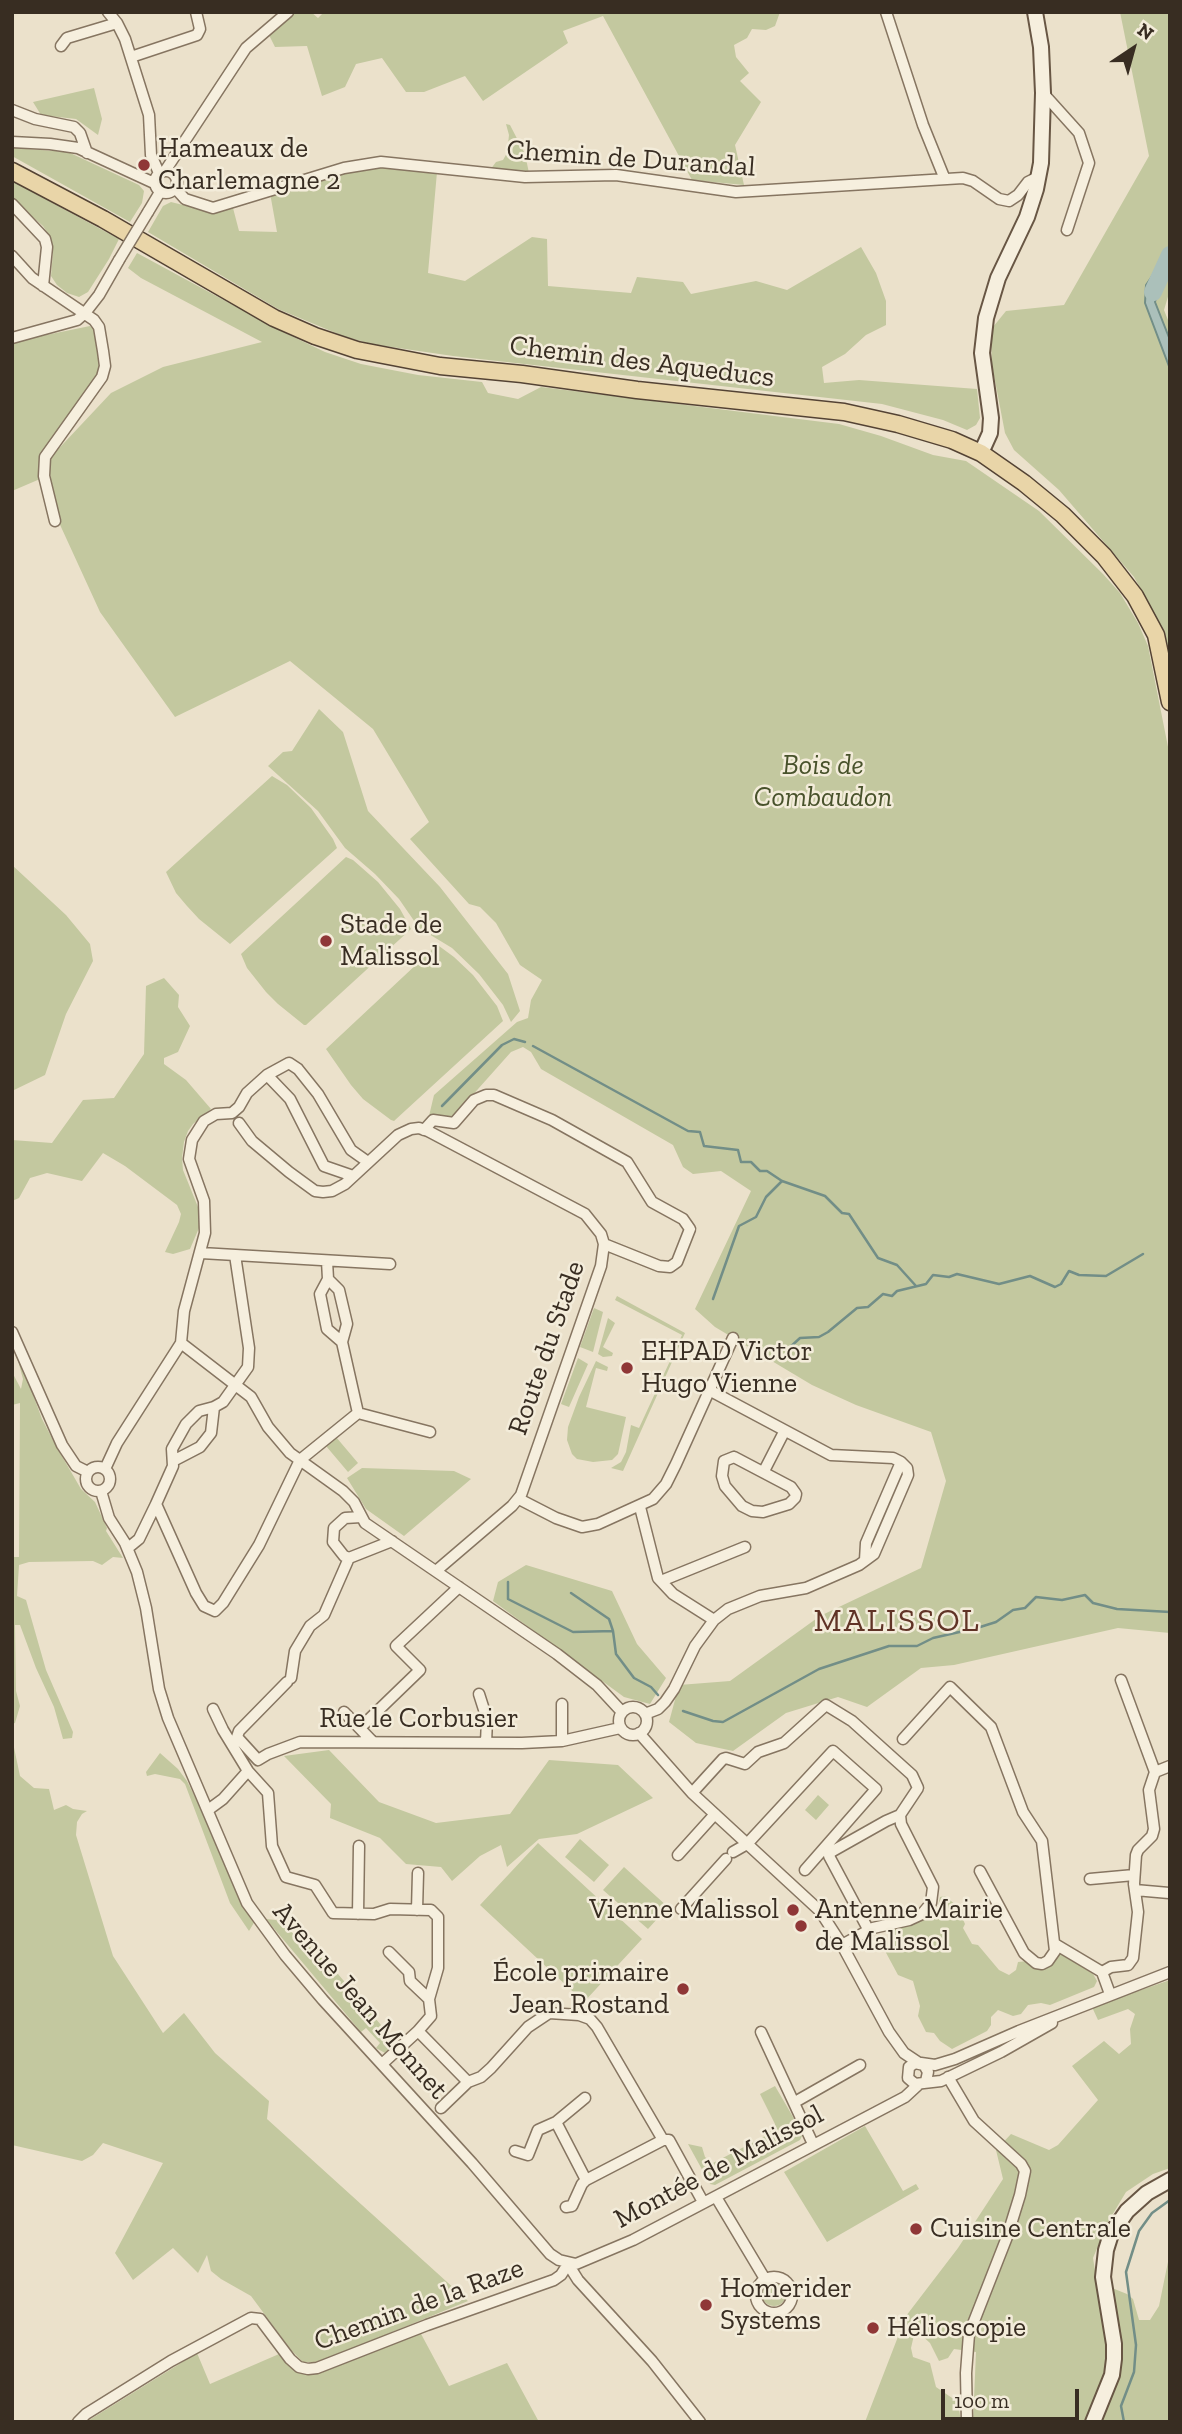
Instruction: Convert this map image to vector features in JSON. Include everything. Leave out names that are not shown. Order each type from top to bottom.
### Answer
[{"type":"main road","name":"Chemin des Aqueducs","points":[[12,171],[103,219],[274,318],[357,350],[440,366],[844,412],[952,440],[981,453],[1063,515],[1104,556],[1135,596],[1156,635],[1170,702]]},
{"type":"street","points":[[12,142],[61,145],[88,153],[145,181],[159,180],[174,175],[177,182],[175,188],[168,193],[159,180],[151,155],[149,115],[123,32],[108,12]]},
{"type":"street","points":[[131,57],[197,35],[200,29],[196,12]]},
{"type":"street","points":[[12,338],[69,323],[85,313],[148,212],[159,180],[246,48],[288,12]]},
{"type":"street","points":[[886,12],[923,125],[944,177]]},
{"type":"street","points":[[981,453],[990,432],[992,418],[982,353],[986,318],[998,278],[1027,217],[1040,176],[1043,93],[1041,47],[1035,12]]},
{"type":"street","points":[[61,46],[67,38],[117,23]]},
{"type":"street","points":[[1043,93],[1079,133],[1088,163],[1067,230]]},
{"type":"street","points":[[12,110],[35,119],[74,127],[80,133],[88,153]]},
{"type":"street","name":"Chemin de Durandal","points":[[175,188],[185,199],[213,208],[319,175],[367,162],[381,162],[525,177],[616,175],[681,182],[736,192],[963,177],[999,199],[1009,201],[1018,195],[1028,182],[1040,176]]},
{"type":"street","points":[[12,204],[45,239],[43,286]]},
{"type":"street","points":[[12,256],[43,286],[85,313],[99,327],[105,366],[102,377],[45,457],[44,476],[55,521]]},
{"type":"street","points":[[26,272],[38,267],[46,257]]},
{"type":"street","points":[[105,1469],[117,1443],[181,1343],[184,1311],[205,1233],[201,1191],[190,1167],[189,1150],[195,1133],[204,1121],[216,1115],[232,1113],[247,1093],[267,1075],[285,1063],[294,1064],[318,1094],[351,1150],[368,1162]]},
{"type":"street","points":[[267,1075],[290,1099],[324,1166],[353,1176]]},
{"type":"street","points":[[239,1123],[252,1141],[314,1191],[332,1191],[353,1176],[398,1135],[411,1129],[424,1130],[433,1120],[454,1123],[474,1100],[486,1094],[494,1095],[552,1120],[627,1162],[652,1202],[683,1219],[690,1229],[677,1262],[670,1267],[659,1266],[604,1244]]},
{"type":"street","name":"Route du Stade","points":[[424,1130],[585,1214],[597,1228],[604,1244],[601,1266],[587,1309],[519,1499]]},
{"type":"street","points":[[201,1253],[390,1264]]},
{"type":"street","points":[[128,1548],[141,1536],[156,1504],[174,1460],[172,1449],[186,1424],[200,1410],[223,1402],[246,1373],[250,1362],[235,1255]]},
{"type":"street","points":[[327,1261],[328,1279],[320,1294],[327,1329],[342,1342]]},
{"type":"street","points":[[328,1279],[339,1290],[347,1324],[342,1342],[358,1413]]},
{"type":"street","points":[[12,1332],[54,1429],[76,1466],[88,1472]]},
{"type":"street","points":[[436,1571],[519,1499],[556,1518],[582,1527],[598,1524],[653,1499],[666,1484],[733,1338]]},
{"type":"street","points":[[181,1343],[251,1397],[268,1427],[290,1453],[343,1491],[354,1502],[361,1517],[583,1674],[622,1712]]},
{"type":"street","points":[[645,1714],[665,1703],[687,1660],[714,1620],[728,1609],[760,1596],[806,1588],[865,1560],[878,1547],[908,1475],[907,1468],[893,1458],[831,1455],[709,1390]]},
{"type":"street","points":[[174,1460],[200,1447],[211,1433],[214,1407]]},
{"type":"street","points":[[358,1413],[430,1432]]},
{"type":"street","points":[[156,1504],[196,1593],[204,1606],[215,1611],[223,1603],[259,1545],[300,1460],[358,1413]]},
{"type":"street","points":[[764,1471],[784,1432]]},
{"type":"street","points":[[734,1457],[764,1471],[791,1487],[796,1494],[789,1504],[763,1512],[752,1511],[733,1499],[725,1486],[722,1466],[724,1461],[734,1457]]},
{"type":"street","points":[[99,1466],[105,1469],[110,1474],[107,1488],[101,1491],[88,1486],[88,1472],[99,1466]]},
{"type":"street","name":"Avenue Jean Monnet","points":[[101,1491],[109,1518],[128,1548],[137,1572],[167,1718],[234,1874],[253,1911],[323,2000],[550,2254],[568,2264],[578,2280],[652,2361],[700,2422]]},
{"type":"street","points":[[640,1507],[655,1572],[660,1581],[673,1594],[714,1620]]},
{"type":"street","points":[[361,1517],[345,1518],[334,1528],[333,1542],[341,1552],[349,1558],[392,1541]]},
{"type":"street","points":[[660,1581],[745,1547]]},
{"type":"street","name":"Rue le Corbusier","points":[[349,1558],[324,1615],[310,1626],[295,1651],[289,1680],[239,1731],[237,1737],[258,1760],[300,1742],[562,1741],[620,1728]]},
{"type":"street","points":[[360,1728],[420,1670],[396,1646],[459,1587]]},
{"type":"street","points":[[1102,1972],[1111,1967],[1128,1965],[1133,1958],[1138,1912],[1134,1875],[1138,1850],[1148,1842],[1154,1829],[1149,1790],[1155,1772],[1121,1680]]},
{"type":"street","points":[[903,1739],[950,1688],[991,1727],[1023,1812],[1042,1841],[1055,1944],[1055,1951],[1048,1961],[1042,1964],[1029,1959],[980,1871]]},
{"type":"street","points":[[479,1694],[487,1719],[486,1743]]},
{"type":"street","points":[[562,1704],[562,1741]]},
{"type":"street","points":[[692,1793],[723,1759],[746,1764],[758,1752],[784,1743],[825,1705],[852,1721],[912,1775],[919,1788],[900,1815],[875,1827],[829,1856],[869,1929]]},
{"type":"street","points":[[633,1707],[645,1714],[647,1723],[639,1733],[627,1734],[620,1728],[622,1712],[633,1707]]},
{"type":"street","points":[[213,1709],[248,1771],[268,1793],[272,1846],[283,1873],[289,1879],[315,1885],[333,1913],[374,1914],[390,1909],[431,1910],[438,1917],[438,1968],[429,1999],[430,2016],[418,2031],[382,2064]]},
{"type":"street","points":[[344,1712],[373,1742]]},
{"type":"street","points":[[639,1733],[692,1793],[820,1911],[842,1945],[889,2032],[907,2076],[912,2083],[922,2083],[928,2071],[904,2053],[889,2032]]},
{"type":"street","points":[[681,1909],[729,1856],[747,1844],[833,1751],[876,1789],[805,1870]]},
{"type":"street","points":[[1155,1772],[1170,1766]]},
{"type":"street","points":[[208,1810],[223,1799],[248,1771]]},
{"type":"street","points":[[678,1855],[715,1814]]},
{"type":"street","points":[[842,1945],[869,1929],[909,1920],[928,1909],[933,1898],[933,1887],[901,1824],[900,1815]]},
{"type":"street","points":[[358,1914],[359,1846]]},
{"type":"street","points":[[417,1910],[418,1874]]},
{"type":"street","points":[[1090,1879],[1134,1875]]},
{"type":"street","points":[[1135,1890],[1169,1893]]},
{"type":"street","points":[[1055,1944],[1102,1972],[1110,1994]]},
{"type":"street","points":[[389,1952],[409,1972],[410,1981],[429,1999]]},
{"type":"street","name":"Montée de Malissol","points":[[888,2104],[901,2092],[911,2065],[935,2065],[955,2059],[1110,1994],[1170,1972]]},
{"type":"street","name":"Montée de Malissol","points":[[568,2264],[582,2262],[633,2240],[905,2097],[922,2083],[948,2077],[1010,2047],[1071,2011]]},
{"type":"street","points":[[441,2108],[468,2082],[481,2077],[528,2027],[549,2013],[565,2013],[590,2019],[597,2027],[663,2140]]},
{"type":"street","points":[[418,2031],[468,2082]]},
{"type":"street","points":[[761,2032],[813,2144]]},
{"type":"street","points":[[795,2102],[860,2065]]},
{"type":"street","points":[[948,2077],[974,2121],[1023,2166],[1024,2180],[1007,2238],[969,2334],[966,2372],[967,2422]]},
{"type":"street","points":[[515,2151],[528,2155],[535,2133],[556,2122],[585,2098]]},
{"type":"street","points":[[556,2122],[586,2180]]},
{"type":"street","points":[[566,2207],[572,2206],[586,2180],[663,2140],[669,2140],[703,2202]]},
{"type":"street","points":[[1093,2422],[1112,2375],[1114,2359],[1113,2331],[1105,2298],[1103,2263],[1111,2234],[1135,2202],[1170,2180]]},
{"type":"street","points":[[716,2197],[765,2279]]},
{"type":"street","name":"Chemin de la Raze","points":[[78,2422],[86,2414],[171,2361],[251,2318],[260,2319],[299,2367],[317,2368],[554,2280],[561,2276],[568,2264]]},
{"type":"green space","points":[[299,12],[311,12],[318,18],[324,12],[780,12],[775,26],[766,30],[752,29],[747,38],[734,45],[736,57],[749,73],[740,81],[761,102],[735,145],[744,185],[692,180],[603,16],[563,31],[568,43],[483,101],[465,76],[424,92],[406,92],[382,58],[356,64],[345,87],[322,96],[307,46],[275,47],[269,35],[286,17]]},
{"type":"green space","points":[[1120,12],[1170,12],[1170,290],[1164,310],[1170,325],[1170,673],[1158,620],[1134,577],[1059,490],[1014,450],[1005,433],[992,365],[993,327],[1006,311],[1064,305],[1149,156]]},
{"type":"green space","points":[[94,88],[102,119],[98,135],[76,119],[41,115],[33,102]]},
{"type":"green space","points":[[506,124],[510,125],[525,154],[529,173],[490,170],[496,162],[503,160],[507,153],[509,135]]},
{"type":"green space","points":[[13,148],[68,152],[139,185],[144,191],[142,203],[130,222],[12,156]]},
{"type":"green space","points":[[381,166],[437,172],[428,273],[465,281],[532,237],[547,239],[548,286],[631,293],[637,277],[683,282],[691,294],[756,281],[787,290],[861,247],[876,273],[886,301],[886,325],[866,335],[845,354],[822,367],[824,383],[859,380],[977,389],[980,418],[976,425],[967,430],[943,420],[882,404],[453,356],[371,344],[343,336],[278,309],[148,232],[163,206],[171,202],[215,213],[233,208],[239,231],[277,232],[270,193],[363,168]]},
{"type":"green space","points":[[12,181],[119,239],[88,292],[79,297],[67,293],[57,285],[51,276],[53,252],[49,235],[43,226],[12,199]]},
{"type":"green space","name":"Bois de Combaudon","points":[[137,253],[279,330],[325,352],[361,364],[418,375],[482,382],[488,393],[518,399],[541,387],[839,424],[933,455],[966,461],[1039,511],[1120,593],[1148,646],[1170,757],[1170,1633],[1118,1628],[954,1665],[921,1668],[867,1707],[838,1697],[786,1713],[733,1751],[696,1743],[669,1722],[679,1685],[730,1681],[820,1616],[921,1568],[946,1481],[931,1432],[856,1405],[812,1385],[715,1327],[695,1309],[751,1191],[721,1171],[693,1174],[683,1167],[673,1145],[541,1069],[531,1052],[523,1047],[511,1052],[454,1116],[449,1119],[429,1116],[434,1095],[517,1022],[528,1018],[531,1000],[542,980],[520,965],[496,923],[480,907],[469,904],[410,839],[429,822],[373,729],[290,661],[175,717],[100,612],[56,516],[48,460],[111,393],[163,367],[262,342],[141,278],[128,268]]},
{"type":"green space","points":[[90,326],[96,331],[101,370],[41,458],[40,479],[12,491],[12,342]]},
{"type":"green space","points":[[319,709],[343,732],[368,811],[440,887],[508,974],[520,1011],[511,1022],[503,1005],[479,974],[452,948],[419,928],[399,899],[345,848],[318,811],[268,766],[283,752],[292,751]]},
{"type":"green space","points":[[272,776],[287,785],[311,808],[337,848],[230,944],[187,906],[176,893],[166,872]]},
{"type":"green space","name":"Stade de Malissol","points":[[346,857],[378,882],[400,909],[411,929],[304,1025],[266,992],[247,968],[241,954]]},
{"type":"green space","points":[[12,865],[66,915],[90,944],[93,961],[66,1014],[45,1075],[12,1091]]},
{"type":"green space","points":[[439,946],[473,975],[497,1006],[503,1021],[394,1121],[363,1099],[326,1049]]},
{"type":"green space","points":[[164,978],[179,995],[178,1007],[190,1026],[178,1052],[164,1058],[164,1064],[186,1080],[211,1109],[188,1131],[182,1158],[183,1170],[200,1212],[199,1228],[190,1249],[173,1254],[165,1252],[179,1222],[181,1214],[177,1205],[103,1153],[82,1181],[47,1173],[30,1178],[19,1198],[12,1201],[12,1140],[52,1143],[83,1100],[114,1098],[144,1054],[146,986]]},
{"type":"green space","points":[[617,1296],[685,1333],[623,1471],[611,1468],[621,1462],[626,1452],[631,1425],[639,1428],[682,1335],[615,1300]]},
{"type":"green space","points":[[594,1308],[603,1312],[593,1352],[580,1347]]},
{"type":"green space","points":[[608,1318],[615,1323],[603,1347],[613,1353],[612,1356],[603,1357],[598,1354]]},
{"type":"green space","points":[[17,1357],[56,1446],[81,1489],[95,1502],[106,1531],[123,1558],[113,1557],[102,1565],[93,1561],[29,1562],[19,1565],[17,1596],[26,1600],[46,1670],[73,1732],[72,1738],[63,1739],[54,1707],[20,1625],[15,1625],[16,1691],[20,1706],[15,1723],[12,1724],[12,1557],[19,1557],[20,1403],[12,1405],[12,1372],[21,1389],[23,1379]]},
{"type":"green space","points":[[578,1358],[588,1364],[569,1407],[561,1404]]},
{"type":"green space","points":[[596,1361],[608,1367],[607,1371],[596,1368],[586,1407],[626,1417],[618,1454],[612,1460],[593,1462],[577,1459],[567,1440],[568,1427],[579,1397]]},
{"type":"green space","points":[[336,1437],[358,1463],[348,1472],[326,1446]]},
{"type":"green space","points":[[362,1468],[454,1471],[471,1479],[404,1536],[366,1509],[347,1478]]},
{"type":"green space","points":[[526,1565],[612,1591],[637,1644],[666,1678],[650,1704],[624,1697],[493,1601],[498,1582]]},
{"type":"green space","points":[[12,1738],[20,1776],[34,1788],[49,1789],[54,1810],[66,1805],[87,1811],[77,1822],[76,1835],[113,1956],[163,2033],[184,2013],[215,2053],[269,2101],[267,2119],[468,2301],[319,2362],[303,2362],[251,2296],[211,2271],[207,2255],[198,2273],[173,2248],[133,2280],[115,2253],[163,2163],[103,2143],[93,2155],[82,2161],[12,2145]]},
{"type":"green space","points":[[329,1750],[379,1802],[436,1823],[510,1814],[549,1760],[618,1765],[653,1798],[577,1834],[539,1839],[507,1867],[501,1845],[480,1856],[452,1881],[441,1867],[406,1864],[380,1838],[330,1818],[331,1804],[284,1756]]},
{"type":"green space","points":[[160,1753],[187,1781],[206,1819],[233,1884],[255,1921],[249,1931],[230,1903],[185,1784],[180,1779],[155,1774],[147,1776],[146,1772]]},
{"type":"green space","points":[[818,1795],[829,1805],[816,1820],[805,1810]]},
{"type":"green space","points":[[580,1839],[609,1865],[594,1882],[565,1857]]},
{"type":"green space","points":[[538,1843],[642,1939],[584,2002],[480,1905]]},
{"type":"green space","points":[[624,1867],[668,1907],[648,1929],[603,1890]]},
{"type":"green space","points":[[945,1896],[957,1906],[965,1924],[963,1928],[972,1944],[978,1945],[999,1970],[1009,1975],[1016,1970],[1018,1962],[1028,1961],[1036,1965],[1060,1952],[1093,1974],[1097,1981],[1094,1987],[1050,2005],[1028,2005],[1021,2014],[1013,2016],[998,2010],[991,2017],[991,2025],[987,2031],[952,2049],[934,2033],[926,2032],[918,2016],[920,2006],[913,1981],[898,1975],[884,1949],[894,1929],[912,1925],[931,1913],[938,1906],[940,1897]]},
{"type":"green space","points":[[266,1919],[276,1920],[309,1946],[338,1974],[397,2044],[385,2053],[376,2048],[380,2043],[366,2028],[361,2032]]},
{"type":"green space","points":[[1170,1980],[1170,2168],[1153,2174],[1126,2192],[1108,2222],[1093,2258],[1109,2359],[1088,2422],[973,2422],[976,2352],[954,2349],[948,2358],[939,2361],[930,2343],[919,2333],[914,2335],[911,2348],[913,2357],[930,2363],[936,2387],[958,2402],[961,2422],[865,2422],[906,2316],[958,2248],[1003,2179],[996,2150],[1011,2134],[1049,2150],[1058,2145],[1098,2100],[1072,2066],[1104,2041],[1119,2054],[1131,2044],[1130,2029],[1135,2014],[1128,2009],[1098,2020],[1092,2007]]},
{"type":"green space","points":[[775,2086],[803,2134],[800,2140],[715,2185],[710,2184],[688,2144],[702,2147],[705,2157],[713,2163],[769,2134],[775,2124],[760,2094]]},
{"type":"green space","points":[[865,2126],[903,2191],[916,2184],[919,2189],[827,2242],[784,2172]]},
{"type":"green space","points":[[1170,2252],[1170,2422],[1100,2422],[1115,2388],[1122,2356],[1112,2288],[1133,2299],[1139,2320],[1150,2320],[1159,2306]]},
{"type":"green space","points":[[774,2282],[785,2289],[786,2294],[779,2305],[774,2306],[763,2299],[762,2294],[769,2283]]},
{"type":"green space","points":[[420,2332],[449,2386],[507,2363],[539,2422],[86,2422],[197,2353],[210,2384],[279,2354],[299,2372],[321,2372]]},
{"type":"water","points":[[1157,269],[1167,276],[1160,281],[1155,302],[1170,340],[1170,369],[1145,303],[1146,285]]},
{"type":"waterway","points":[[1153,292],[1170,255]]},
{"type":"waterway","points":[[442,1106],[502,1045],[514,1039],[525,1042]]},
{"type":"waterway","points":[[533,1046],[688,1131],[700,1132],[704,1146],[738,1150],[741,1162],[751,1162],[760,1171],[767,1171],[782,1181],[825,1196],[842,1213],[849,1214],[878,1258],[897,1265],[916,1286]]},
{"type":"waterway","points":[[713,1299],[739,1226],[756,1217],[766,1197],[782,1181]]},
{"type":"waterway","points":[[787,1350],[800,1338],[819,1337],[828,1332],[857,1308],[868,1307],[883,1294],[892,1296],[897,1291],[926,1284],[933,1275],[949,1277],[957,1274],[999,1284],[1030,1276],[1055,1287],[1061,1284],[1069,1271],[1079,1275],[1106,1276],[1143,1254]]},
{"type":"waterway","points":[[508,1582],[508,1599],[573,1632],[613,1631],[616,1654],[634,1678],[651,1687],[658,1695]]},
{"type":"waterway","points":[[571,1593],[609,1619],[613,1631]]},
{"type":"waterway","points":[[683,1711],[723,1722],[819,1669],[889,1646],[917,1646],[933,1638],[996,1622],[1013,1610],[1025,1608],[1036,1597],[1062,1600],[1085,1595],[1093,1603],[1117,1609],[1170,1612]]},
{"type":"waterway","points":[[1124,2422],[1121,2406],[1134,2372],[1136,2345],[1126,2272],[1139,2231],[1152,2213],[1170,2200]]},
{"type":"place","name":"Hameaux de Charlemagne 2","points":[[144,165]]},
{"type":"place","name":"Stade de Malissol","points":[[326,941]]},
{"type":"place","name":"EHPAD Victor Hugo Vienne","points":[[627,1368]]},
{"type":"place","name":"Vienne Malissol","points":[[793,1910]]},
{"type":"place","name":"Antenne Mairie de Malissol","points":[[801,1926]]},
{"type":"place","name":"École primaire Jean Rostand","points":[[683,1989]]},
{"type":"place","name":"Cuisine Centrale","points":[[916,2229]]},
{"type":"place","name":"Homerider Systems","points":[[706,2305]]},
{"type":"place","name":"Hélioscopie","points":[[873,2328]]},
{"type":"district","name":"MALISSOL","points":[[897,1622]]}]
